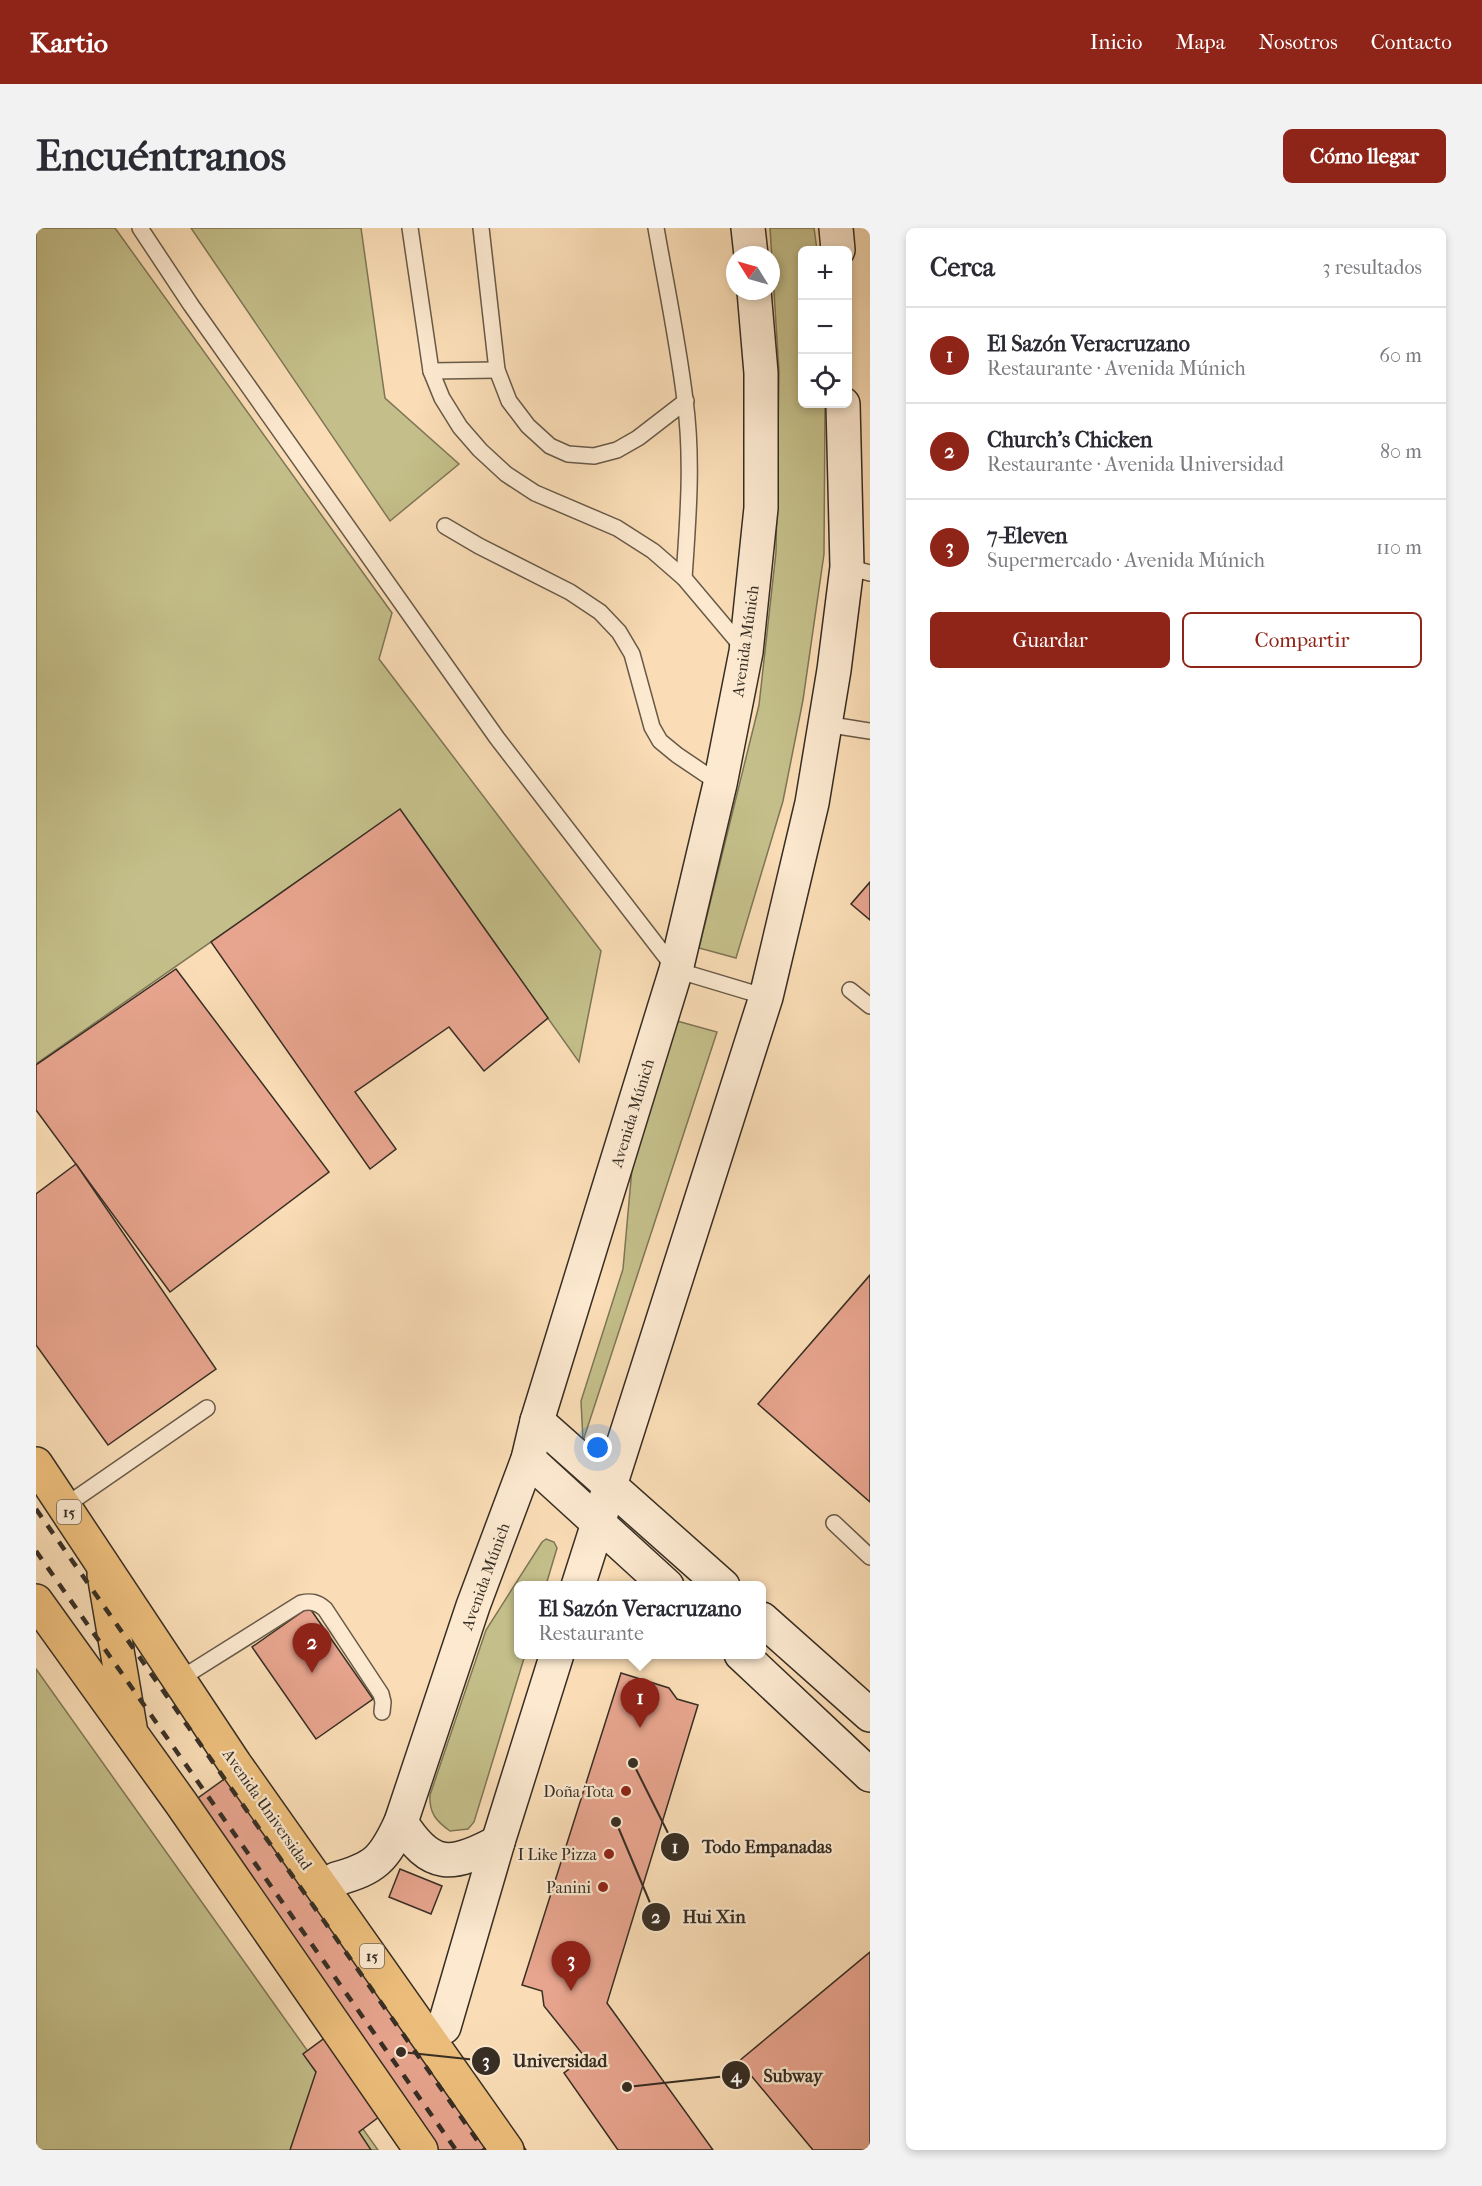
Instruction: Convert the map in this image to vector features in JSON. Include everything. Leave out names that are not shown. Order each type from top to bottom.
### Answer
[{"type":"highway","name":"Avenida Universidad","points":[[36,1464],[235,1764],[507,2150]]},
{"type":"highway","points":[[102,1561],[131,1735]]},
{"type":"highway","points":[[36,1601],[421,2150]]},
{"type":"main road","points":[[748,228],[750,246]]},
{"type":"main road","points":[[836,228],[838,246]]},
{"type":"main road","name":"Avenida Múnich","points":[[336,1879],[356,1874],[379,1860],[389,1848],[401,1822],[472,1606],[528,1459],[537,1421],[676,970],[720,784],[746,652],[761,508],[761,373],[755,300]]},
{"type":"main road","points":[[580,1581],[766,997],[812,803],[834,670],[858,570],[843,408]]},
{"type":"main road","points":[[537,1421],[717,1581]]},
{"type":"main road","points":[[528,1459],[662,1581]]},
{"type":"main road","points":[[766,1623],[870,1715]]},
{"type":"main road","points":[[444,2027],[498,1842],[555,1659]]},
{"type":"main road","points":[[746,1659],[870,1775]]},
{"type":"main road","points":[[401,1822],[413,1842],[426,1852],[442,1859],[457,1861],[471,1857],[498,1842]]},
{"type":"lane","points":[[140,228],[191,305],[497,738],[676,970],[766,997]]},
{"type":"lane","points":[[410,228],[431,371],[442,398],[460,427],[506,474],[535,493],[618,528],[653,551],[684,578],[746,652]]},
{"type":"lane","points":[[481,228],[497,370],[509,401],[528,426],[550,446],[568,454],[594,456],[617,450],[638,438],[686,401]]},
{"type":"lane","points":[[657,228],[686,401],[689,507],[684,578]]},
{"type":"lane","points":[[431,371],[497,370]]},
{"type":"lane","points":[[445,526],[479,546],[570,592],[600,612],[620,632],[632,654],[652,727],[660,741],[720,784]]},
{"type":"lane","points":[[825,724],[870,731]]},
{"type":"lane","points":[[850,990],[870,1006]]},
{"type":"lane","points":[[65,1506],[207,1408]]},
{"type":"lane","points":[[834,1523],[870,1557]]},
{"type":"lane","points":[[180,1679],[301,1603],[309,1601],[318,1603],[325,1609],[381,1694],[382,1712]]},
{"type":"shaded area","points":[[36,228],[115,228],[392,613],[379,659],[601,951],[579,1062],[400,810],[36,1064]]},
{"type":"shaded area","points":[[191,228],[361,228],[385,398],[459,464],[390,521]]},
{"type":"shaded area","points":[[770,228],[814,228],[816,246],[798,246],[798,408],[825,408],[824,554],[803,700],[783,801],[736,958],[699,948],[759,705],[776,552],[779,372],[774,300],[780,300],[780,246],[771,246]]},
{"type":"shaded area","points":[[677,1021],[717,1032],[583,1441],[581,1401],[623,1269],[633,1157]]},
{"type":"shaded area","points":[[546,1539],[554,1542],[557,1548],[547,1581],[517,1581]]},
{"type":"shaded area","points":[[514,1586],[514,1659],[524,1659],[474,1822],[468,1829],[450,1831],[434,1816],[430,1795],[486,1630]]},
{"type":"shaded area","points":[[36,1669],[378,2150],[36,2150]]},
{"type":"building","points":[[400,809],[548,1018],[484,1071],[449,1027],[355,1092],[396,1149],[370,1169],[211,942]]},
{"type":"building","points":[[870,882],[870,920],[851,904]]},
{"type":"building","points":[[176,969],[329,1172],[170,1292],[36,1110],[36,1065]]},
{"type":"building","points":[[76,1164],[216,1369],[108,1445],[36,1345],[36,1194]]},
{"type":"building","points":[[870,1275],[870,1502],[758,1404]]},
{"type":"building","points":[[309,1607],[373,1699],[316,1739],[252,1647]]},
{"type":"building","points":[[621,1673],[669,1688],[677,1699],[698,1705],[607,2003],[713,2150],[618,2150],[564,2073],[585,2057],[544,2006],[542,1991],[522,1985]]},
{"type":"building","points":[[252,1759],[526,2150],[414,2150],[387,2111],[359,2132],[371,2150],[290,2150],[316,2072],[303,2054],[334,2031],[180,1811]]},
{"type":"building","points":[[400,1869],[442,1886],[431,1914],[389,1897]]},
{"type":"building","points":[[870,1952],[870,2150],[813,2150],[739,2061]]},
{"type":"railway","points":[[36,1509],[484,2150]]},
{"type":"railway","points":[[36,1551],[456,2150]]},
{"type":"place","name":"Church's Chicken","points":[[312,1673]]},
{"type":"place","name":"El Sazón Veracruzano","points":[[640,1728]]},
{"type":"place","name":"Todo Empanadas","points":[[633,1763]]},
{"type":"place","name":"Doña Tota","points":[[626,1791]]},
{"type":"place","name":"Hui Xin","points":[[616,1822]]},
{"type":"place","name":"I Like Pizza","points":[[609,1854]]},
{"type":"place","name":"Panini","points":[[603,1887]]},
{"type":"place","name":"7-Eleven","points":[[571,1991]]},
{"type":"place","name":"Universidad","points":[[401,2052]]},
{"type":"place","name":"Subway","points":[[627,2087]]}]
